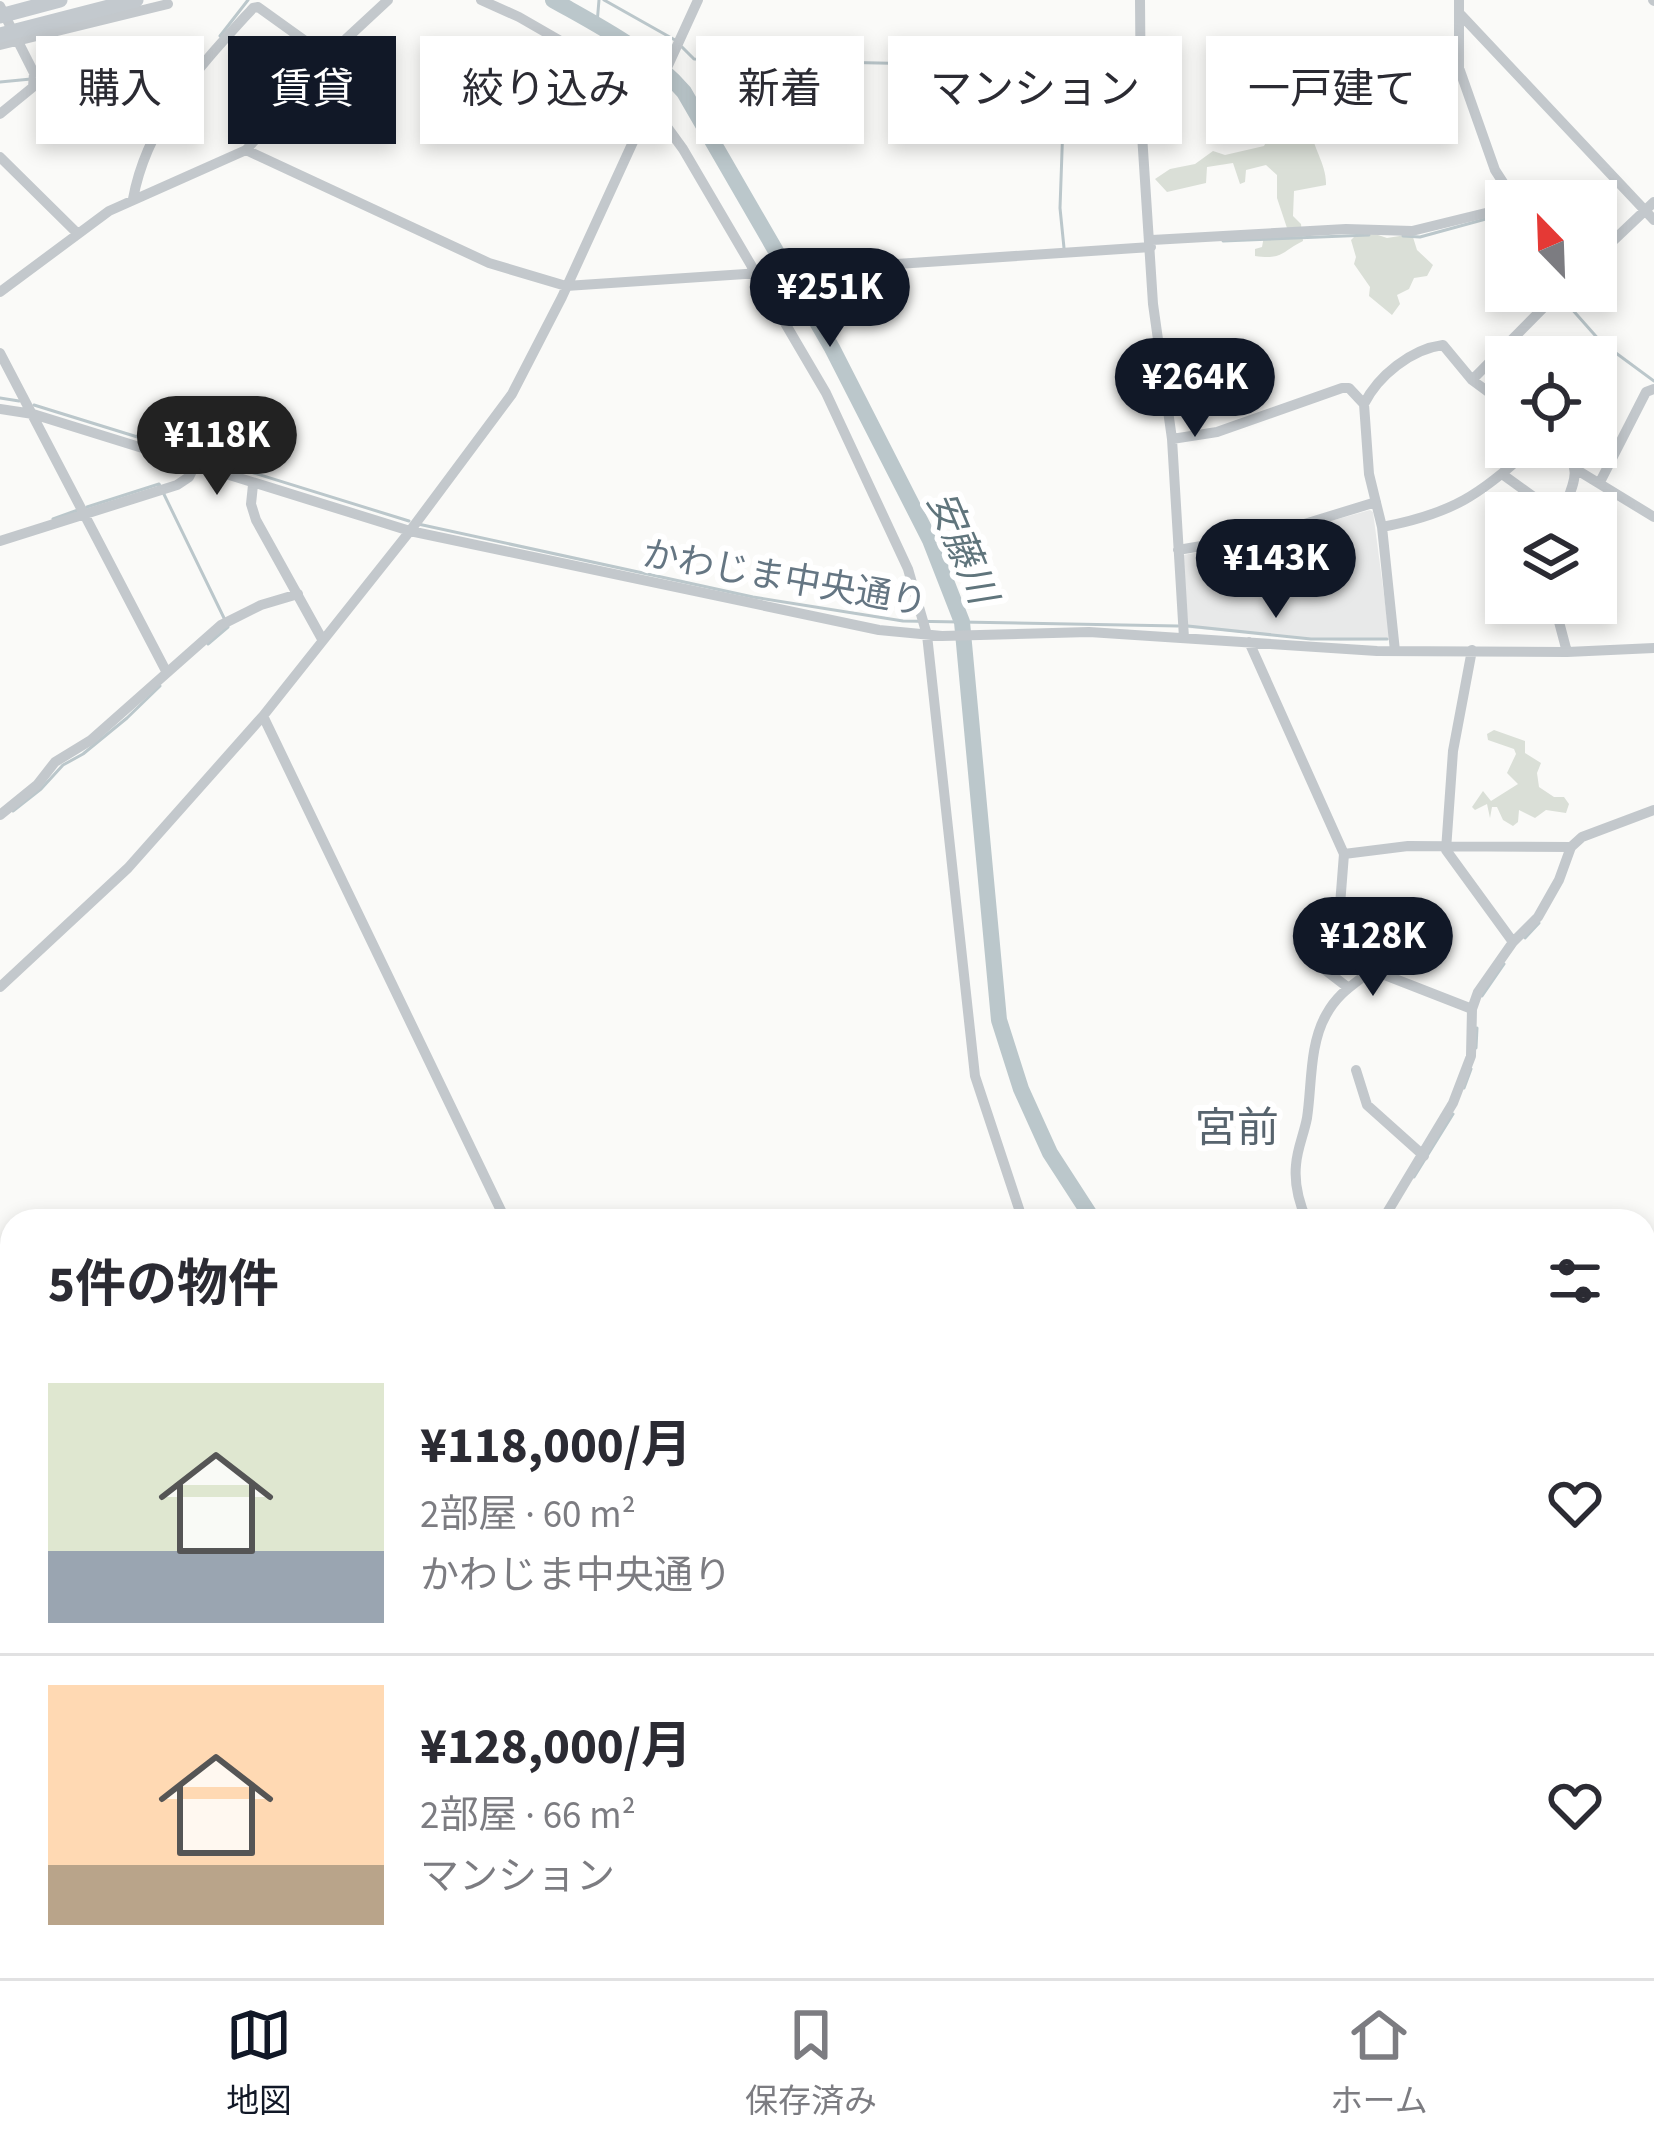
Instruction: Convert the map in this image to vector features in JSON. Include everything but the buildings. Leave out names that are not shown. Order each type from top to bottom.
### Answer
[{"type":"highway","points":[[0,16],[60,0]]},
{"type":"highway","points":[[0,35],[136,0]]},
{"type":"street","points":[[351,36],[388,0]]},
{"type":"street","points":[[481,0],[552,36]]},
{"type":"street","points":[[672,61],[698,0]]},
{"type":"street","points":[[1140,0],[1141,119],[1154,304],[1172,439],[1184,638]]},
{"type":"street","points":[[1460,0],[1460,68],[1502,180]]},
{"type":"street","points":[[0,46],[168,4]]},
{"type":"street","points":[[0,7],[34,73],[33,86],[0,113]]},
{"type":"street","points":[[204,63],[253,8],[298,36]]},
{"type":"street","points":[[1461,15],[1651,211],[1617,239]]},
{"type":"street","points":[[672,134],[758,272],[850,442],[908,569],[927,635],[972,1056],[981,1100],[1019,1209]]},
{"type":"street","points":[[133,199],[152,144]]},
{"type":"street","points":[[0,292],[76,232],[133,199],[251,144]]},
{"type":"street","points":[[0,987],[128,868],[262,716],[410,531],[512,394],[633,144]]},
{"type":"street","points":[[246,150],[489,263],[566,286],[1346,229],[1412,231],[1485,213]]},
{"type":"street","points":[[1,161],[76,232]]},
{"type":"street","points":[[1472,380],[1539,312]]},
{"type":"street","points":[[1395,651],[1382,527],[1365,443],[1364,404],[1387,373],[1434,345],[1443,345],[1485,390]]},
{"type":"street","points":[[0,353],[166,671]]},
{"type":"street","points":[[1172,439],[1217,432],[1342,388],[1349,388],[1364,404]]},
{"type":"street","points":[[1600,482],[1646,392],[1654,389]]},
{"type":"street","name":"かわじま中央通り","points":[[0,409],[28,407],[194,467],[410,531],[781,611],[927,635],[1089,632],[1395,651],[1654,648]]},
{"type":"street","points":[[0,542],[177,484],[189,478],[194,467]]},
{"type":"street","points":[[1382,527],[1446,513],[1509,468]]},
{"type":"street","points":[[1568,492],[1577,470],[1654,517]]},
{"type":"street","points":[[1502,474],[1528,492]]},
{"type":"street","points":[[253,485],[251,504],[256,520],[322,640]]},
{"type":"street","points":[[1178,550],[1272,534],[1376,502]]},
{"type":"street","points":[[0,815],[37,785],[55,762],[91,740],[166,671],[236,616],[298,594]]},
{"type":"street","points":[[1560,624],[1567,652]]},
{"type":"street","points":[[1249,642],[1344,854],[1340,905],[1318,912],[1318,956],[1323,970],[1346,986]]},
{"type":"street","points":[[1472,650],[1453,751],[1448,856],[1513,943]]},
{"type":"street","points":[[262,716],[500,1209]]},
{"type":"street","points":[[1390,1209],[1453,1103],[1471,1056],[1472,1009],[1478,992],[1547,901],[1571,847],[1582,837],[1654,810]]},
{"type":"street","points":[[1344,854],[1408,846],[1571,847]]},
{"type":"street","points":[[1302,1209],[1296,1165],[1310,1078],[1323,1019],[1346,986],[1372,970],[1472,1009]]},
{"type":"street","points":[[1356,1070],[1367,1105],[1424,1156]]},
{"type":"shaded area","points":[[1315,144],[1326,185],[1294,191],[1293,216],[1301,224],[1303,241],[1277,256],[1255,256],[1264,236],[1289,234],[1277,198],[1277,175],[1266,165],[1246,170],[1245,182],[1240,184],[1233,163],[1207,167],[1206,183],[1167,192],[1155,179],[1170,169],[1195,164],[1213,151],[1225,155],[1264,146]]},
{"type":"shaded area","points":[[1357,234],[1387,238],[1412,234],[1417,250],[1433,265],[1427,276],[1414,278],[1409,289],[1397,295],[1400,304],[1392,315],[1369,296],[1370,287],[1354,264],[1351,240]]},
{"type":"shaded area","points":[[1370,510],[1390,640],[1340,641],[1188,628],[1183,555],[1249,544]]},
{"type":"shaded area","points":[[1494,730],[1525,741],[1525,753],[1541,763],[1539,787],[1554,797],[1564,797],[1569,804],[1566,813],[1546,810],[1535,818],[1519,810],[1513,826],[1503,820],[1497,807],[1492,807],[1490,818],[1487,804],[1472,807],[1483,791],[1491,801],[1518,784],[1507,773],[1514,749],[1488,740],[1487,734]]},
{"type":"waterway","points":[[220,36],[248,0]]},
{"type":"waterway","name":"安藤川","points":[[553,0],[639,52],[684,92],[832,348],[930,540],[962,622],[999,1020],[1021,1089],[1050,1153],[1086,1209]]},
{"type":"waterway","points":[[597,24],[599,0]]},
{"type":"waterway","points":[[604,0],[675,40]]},
{"type":"waterway","points":[[682,47],[694,59],[1065,67],[1060,208],[1064,248]]},
{"type":"waterway","points":[[0,82],[31,79]]},
{"type":"waterway","points":[[1403,236],[1420,237],[1485,219]]},
{"type":"waterway","points":[[1223,241],[1369,235]]},
{"type":"waterway","points":[[1574,312],[1601,342],[1654,381]]},
{"type":"waterway","points":[[0,398],[19,401]]},
{"type":"waterway","points":[[34,405],[409,521]]},
{"type":"waterway","points":[[87,507],[159,484],[224,618]]},
{"type":"waterway","points":[[53,519],[78,510]]},
{"type":"waterway","points":[[418,524],[753,597],[903,621],[1178,626]]},
{"type":"waterway","points":[[1188,626],[1311,639],[1387,639]]},
{"type":"waterway","points":[[208,644],[228,627]]},
{"type":"waterway","points":[[13,811],[160,686]]},
{"type":"waterway","points":[[1525,938],[1539,923]]},
{"type":"waterway","points":[[1482,996],[1504,964]]},
{"type":"waterway","points":[[1476,1048],[1477,1028]]},
{"type":"waterway","points":[[1464,1088],[1471,1069]]},
{"type":"waterway","points":[[1414,1177],[1453,1114]]},
{"type":"district","name":"宮前","points":[[1237,1127]]}]
